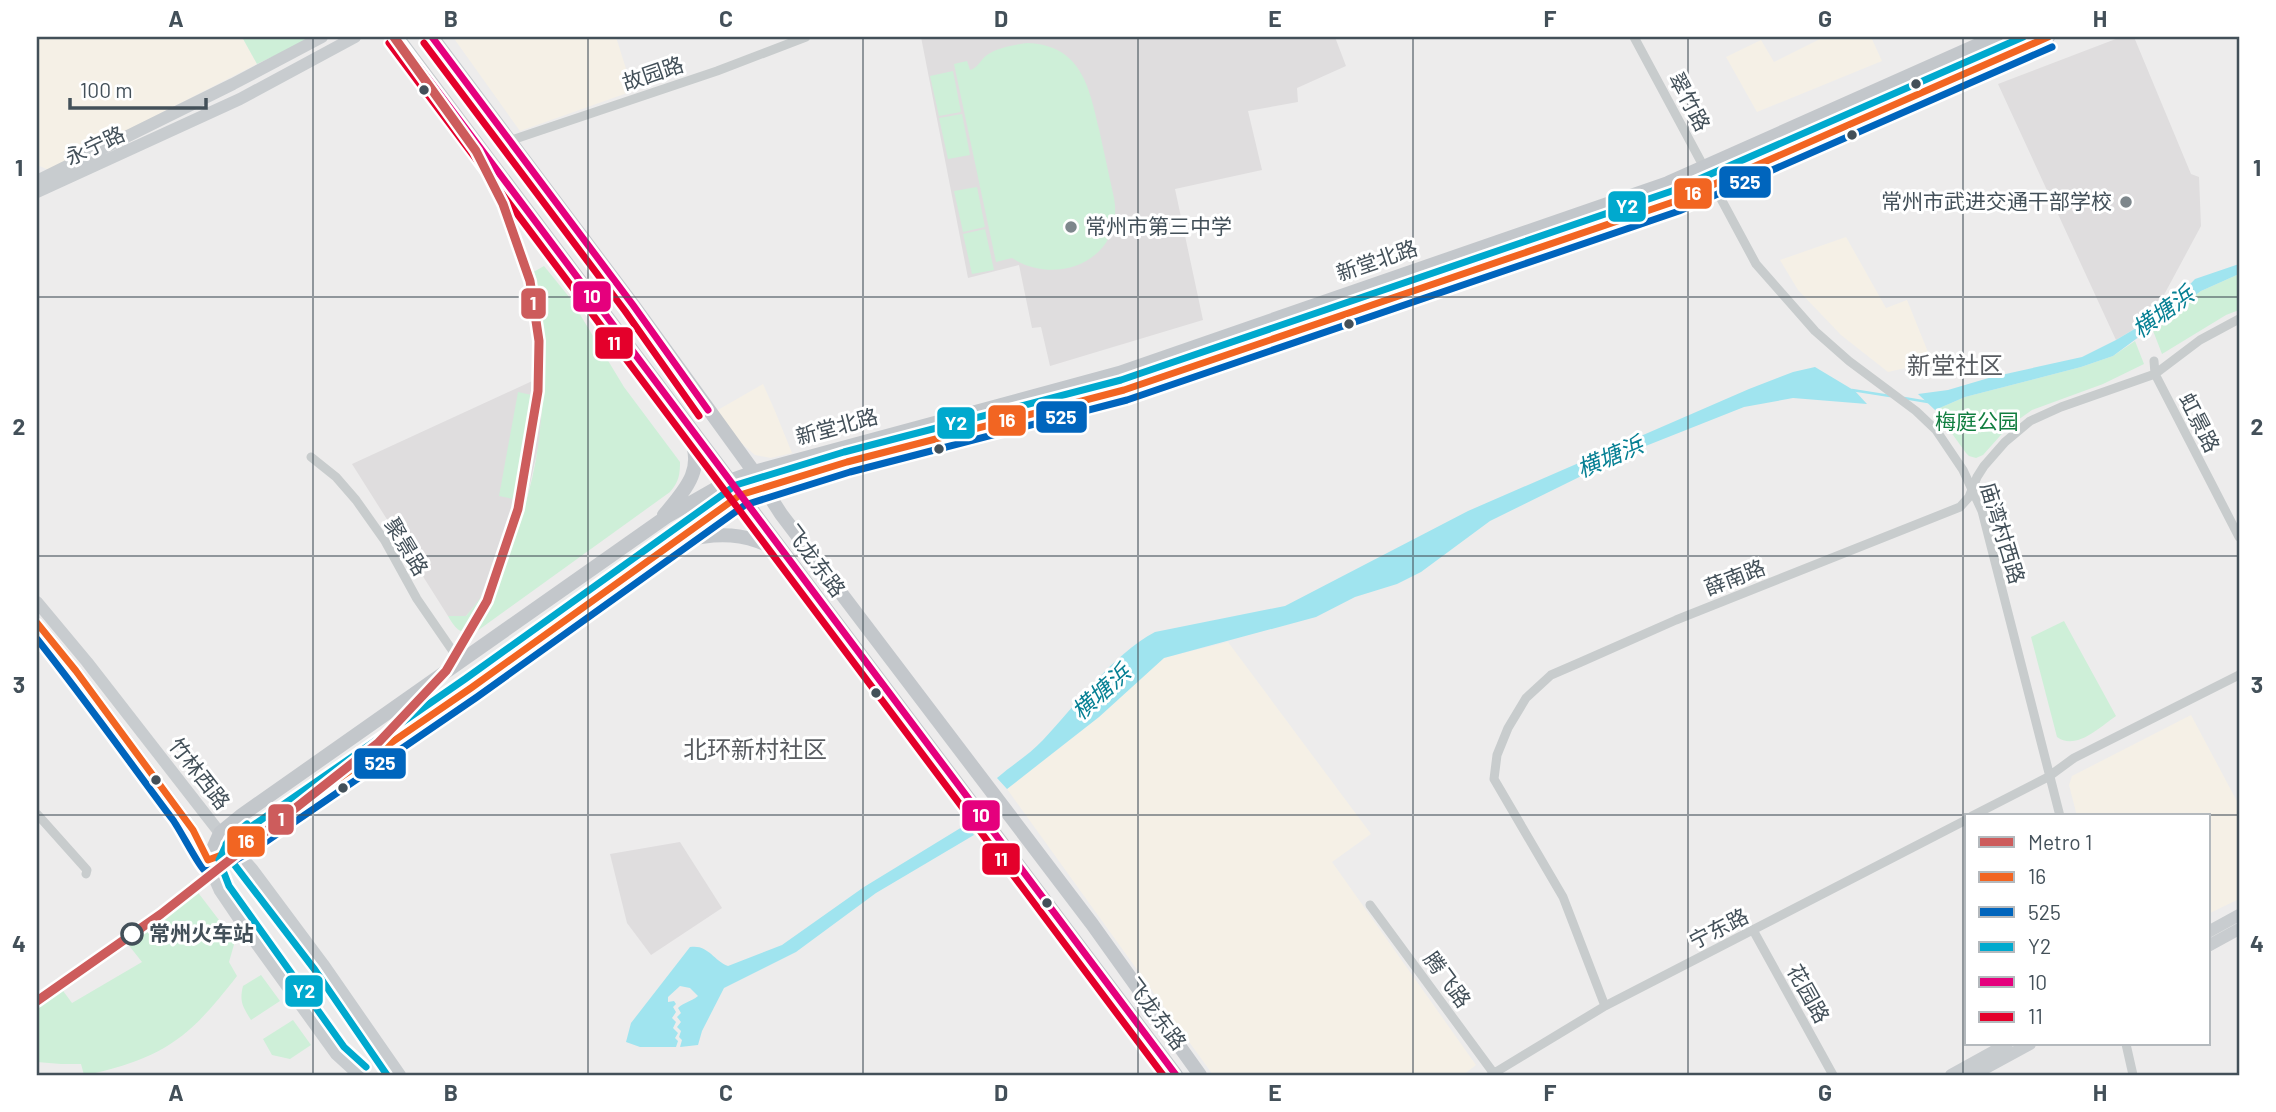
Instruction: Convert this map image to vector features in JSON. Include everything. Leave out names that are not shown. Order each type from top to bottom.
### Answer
[{"type":"main road","name":"永宁路","points":[[37,181],[322,37]]},
{"type":"main road","name":"永宁路","points":[[37,192],[240,99],[355,37]]},
{"type":"main road","name":"飞龙东路","points":[[397,37],[1176,1075]]},
{"type":"main road","name":"飞龙东路","points":[[432,37],[634,305],[781,514],[1091,924],[1200,1075]]},
{"type":"main road","name":"新堂北路","points":[[656,524],[729,481],[754,472],[1119,373],[1668,183],[1996,37]]},
{"type":"main road","name":"新堂北路","points":[[208,860],[231,851],[471,688],[740,495],[847,462],[1124,390],[1676,201],[2030,40],[2048,37]]},
{"type":"main road","points":[[208,860],[220,833],[242,815],[656,524],[685,489],[695,466],[695,447],[678,413]]},
{"type":"main road","points":[[672,544],[706,534],[740,535],[783,553]]},
{"type":"main road","name":"竹林西路","points":[[37,601],[220,833],[231,851],[253,870],[323,964],[400,1075]]},
{"type":"main road","name":"竹林西路","points":[[37,623],[76,671],[193,830],[220,891],[245,928],[336,1054],[359,1075]]},
{"type":"main road","points":[[2210,931],[2239,915]]},
{"type":"main road","points":[[2210,945],[2239,929]]},
{"type":"main road","points":[[1951,1075],[2003,1046]]},
{"type":"main road","points":[[1973,1075],[2026,1046]]},
{"type":"street","name":"故园路","points":[[509,141],[718,71],[806,37]]},
{"type":"street","name":"翠竹路","points":[[1634,37],[1713,185]]},
{"type":"street","name":"庙湾村西路","points":[[1713,185],[1756,264],[1784,298],[1815,331],[1916,411],[1942,439],[1963,470],[1982,511],[2059,814]]},
{"type":"street","name":"薛南路","points":[[1605,1006],[1563,897],[1494,779],[1497,755],[1508,728],[1526,698],[1551,675],[1676,620],[1960,507],[1969,498],[1984,466],[2005,442],[2030,421],[2061,407],[2155,374],[2200,340],[2239,319]]},
{"type":"street","name":"虹景路","points":[[2154,361],[2155,374],[2239,537]]},
{"type":"street","name":"聚景路","points":[[312,457],[336,477],[356,500],[385,541],[417,599],[461,663]]},
{"type":"street","points":[[1976,814],[2049,777],[2074,758],[2239,675]]},
{"type":"street","points":[[37,814],[86,870],[86,874],[82,873],[37,822]]},
{"type":"street","name":"宁东路","points":[[1493,1075],[1605,1006],[1965,821]]},
{"type":"street","name":"腾飞路","points":[[1370,905],[1493,1075]]},
{"type":"street","name":"花园路","points":[[1753,930],[1833,1075]]},
{"type":"street","points":[[2126,1046],[2133,1075]]},
{"type":"shaded area","points":[[37,37],[242,37],[257,64],[49,170],[37,165]]},
{"type":"shaded area","points":[[453,37],[616,37],[633,91],[520,131]]},
{"type":"shaded area","name":"常州市第三中学","points":[[921,37],[1335,37],[1346,66],[1297,88],[1298,102],[1248,111],[1262,170],[1175,189],[1203,320],[1050,366],[1041,327],[1032,328],[1019,265],[968,278]]},
{"type":"shaded area","points":[[1824,37],[1871,37],[1882,61],[1757,112],[1726,57],[1761,40],[1774,62]]},
{"type":"shaded area","name":"常州市武进交通干部学校","points":[[2121,37],[2134,37],[2191,174],[2199,177],[2201,226],[2151,319],[2116,340],[1998,84]]},
{"type":"shaded area","points":[[1846,237],[1886,308],[1907,300],[1932,362],[1888,372],[1841,335],[1798,290],[1780,260]]},
{"type":"shaded area","points":[[543,376],[540,440],[523,514],[502,564],[479,601],[466,616],[448,616],[352,464]]},
{"type":"shaded area","points":[[763,384],[792,453],[771,458],[755,455],[740,442],[716,411]]},
{"type":"shaded area","points":[[1228,642],[1371,834],[1332,862],[1476,1065],[1463,1075],[1213,1075],[1007,789],[1099,717],[1164,658]]},
{"type":"shaded area","points":[[2191,715],[2239,805],[2239,899],[2210,913],[2210,814],[2076,814],[2069,785],[2072,776]]},
{"type":"shaded area","points":[[680,842],[722,908],[651,955],[627,923],[610,854]]},
{"type":"green space","points":[[242,37],[314,37],[257,64]]},
{"type":"green space","points":[[1027,43],[1060,51],[1080,71],[1091,98],[1114,198],[1115,219],[1109,237],[1099,251],[1085,262],[1068,268],[1049,270],[1012,258],[996,262],[954,64],[967,61],[970,70],[996,50]]},
{"type":"green space","points":[[953,71],[961,112],[939,116],[930,76]]},
{"type":"green space","points":[[962,114],[970,155],[948,159],[939,118]]},
{"type":"green space","points":[[977,187],[985,227],[963,232],[954,191]]},
{"type":"green space","points":[[985,229],[994,270],[972,274],[963,234]]},
{"type":"green space","points":[[544,266],[570,298],[624,387],[680,462],[679,474],[670,492],[473,634],[468,633],[458,629],[448,616],[466,616],[492,581],[512,541],[527,498],[537,453],[542,407],[542,361],[530,274]]},
{"type":"green space","points":[[2239,274],[2239,310],[2226,315],[2162,354],[2152,328],[2201,291]]},
{"type":"green space","name":"梅庭公园","points":[[2135,341],[2144,364],[2103,384],[2032,410],[2008,427],[1983,455],[1976,458],[1966,453],[1935,410],[1965,397],[2113,356]]},
{"type":"green space","points":[[518,392],[541,397],[523,501],[499,496]]},
{"type":"green space","points":[[2064,621],[2116,716],[2088,736],[2072,741],[2057,737],[2031,637]]},
{"type":"green space","points":[[190,882],[235,941],[229,962],[237,976],[221,996],[192,1028],[142,1059],[95,1075],[84,1075],[81,1064],[37,1062],[37,1000],[58,984],[72,1003],[142,962],[123,938]]},
{"type":"green space","points":[[261,975],[280,1001],[251,1020],[241,996],[243,986]]},
{"type":"green space","points":[[293,1020],[311,1045],[290,1059],[272,1055],[263,1039]]},
{"type":"water","points":[[2239,264],[2239,274],[2201,291],[2113,356],[1965,397],[1935,410],[1918,394],[1948,390],[1992,377],[2082,357],[2165,311],[2195,279]]},
{"type":"water","points":[[1815,367],[1855,391],[1867,404],[1793,398],[1744,407],[1628,453],[1490,521],[1421,572],[1397,584],[1355,597],[1316,617],[1164,658],[1099,717],[1007,789],[997,778],[1038,745],[1109,667],[1155,632],[1285,606],[1468,511],[1749,389],[1793,372]]},
{"type":"water","points":[[967,824],[974,835],[876,893],[796,952],[724,988],[702,1031],[698,1045],[680,1047],[681,1031],[677,1027],[681,1022],[677,1017],[681,1013],[678,1008],[698,996],[690,988],[680,986],[668,997],[668,1002],[674,1001],[676,1004],[673,1007],[676,1012],[672,1018],[676,1022],[673,1028],[678,1033],[675,1038],[678,1041],[676,1047],[640,1047],[626,1042],[631,1023],[690,947],[706,950],[728,966],[782,945],[864,887]]},
{"type":"waterway","name":"横塘浜","points":[[1852,390],[1890,396]]},
{"type":"waterway","name":"横塘浜","points":[[1904,398],[1928,402]]},
{"type":"metro line","name":"1","points":[[37,1001],[161,914],[378,743],[446,671],[487,601],[518,509],[538,391],[539,341],[530,281],[503,204],[476,151],[394,37]]},
{"type":"transit line","name":"10","points":[[397,37],[1176,1075]]},
{"type":"transit line","name":"10","points":[[432,37],[633,305],[708,410]]},
{"type":"transit line","name":"Y2","points":[[387,1075],[315,970],[227,855],[226,844],[465,679],[736,485],[844,452],[1121,380],[1672,191],[2023,37]]},
{"type":"transit line","name":"16","points":[[37,623],[76,671],[193,830],[208,860],[227,853],[252,838],[471,688],[740,495],[847,462],[1124,390],[1676,201],[2048,37]]},
{"type":"transit line","name":"11","points":[[389,43],[1163,1075]]},
{"type":"transit line","name":"11","points":[[424,43],[625,311],[699,416]]},
{"type":"transit line","name":"525","points":[[37,639],[173,820],[202,868],[216,869],[258,847],[477,697],[745,505],[850,472],[1127,400],[1679,211],[2052,47]]},
{"type":"transit line","name":"Y2","points":[[247,824],[229,839],[219,860],[229,886],[344,1047],[366,1067]]},
{"type":"place","name":"常州市武进交通干部学校","points":[[2126,202]]},
{"type":"place","name":"常州市第三中学","points":[[1071,227]]},
{"type":"place","name":"常州火车站","points":[[132,934]]},
{"type":"district","name":"新堂社区","points":[[1955,366]]},
{"type":"district","name":"北环新村社区","points":[[755,750]]}]
